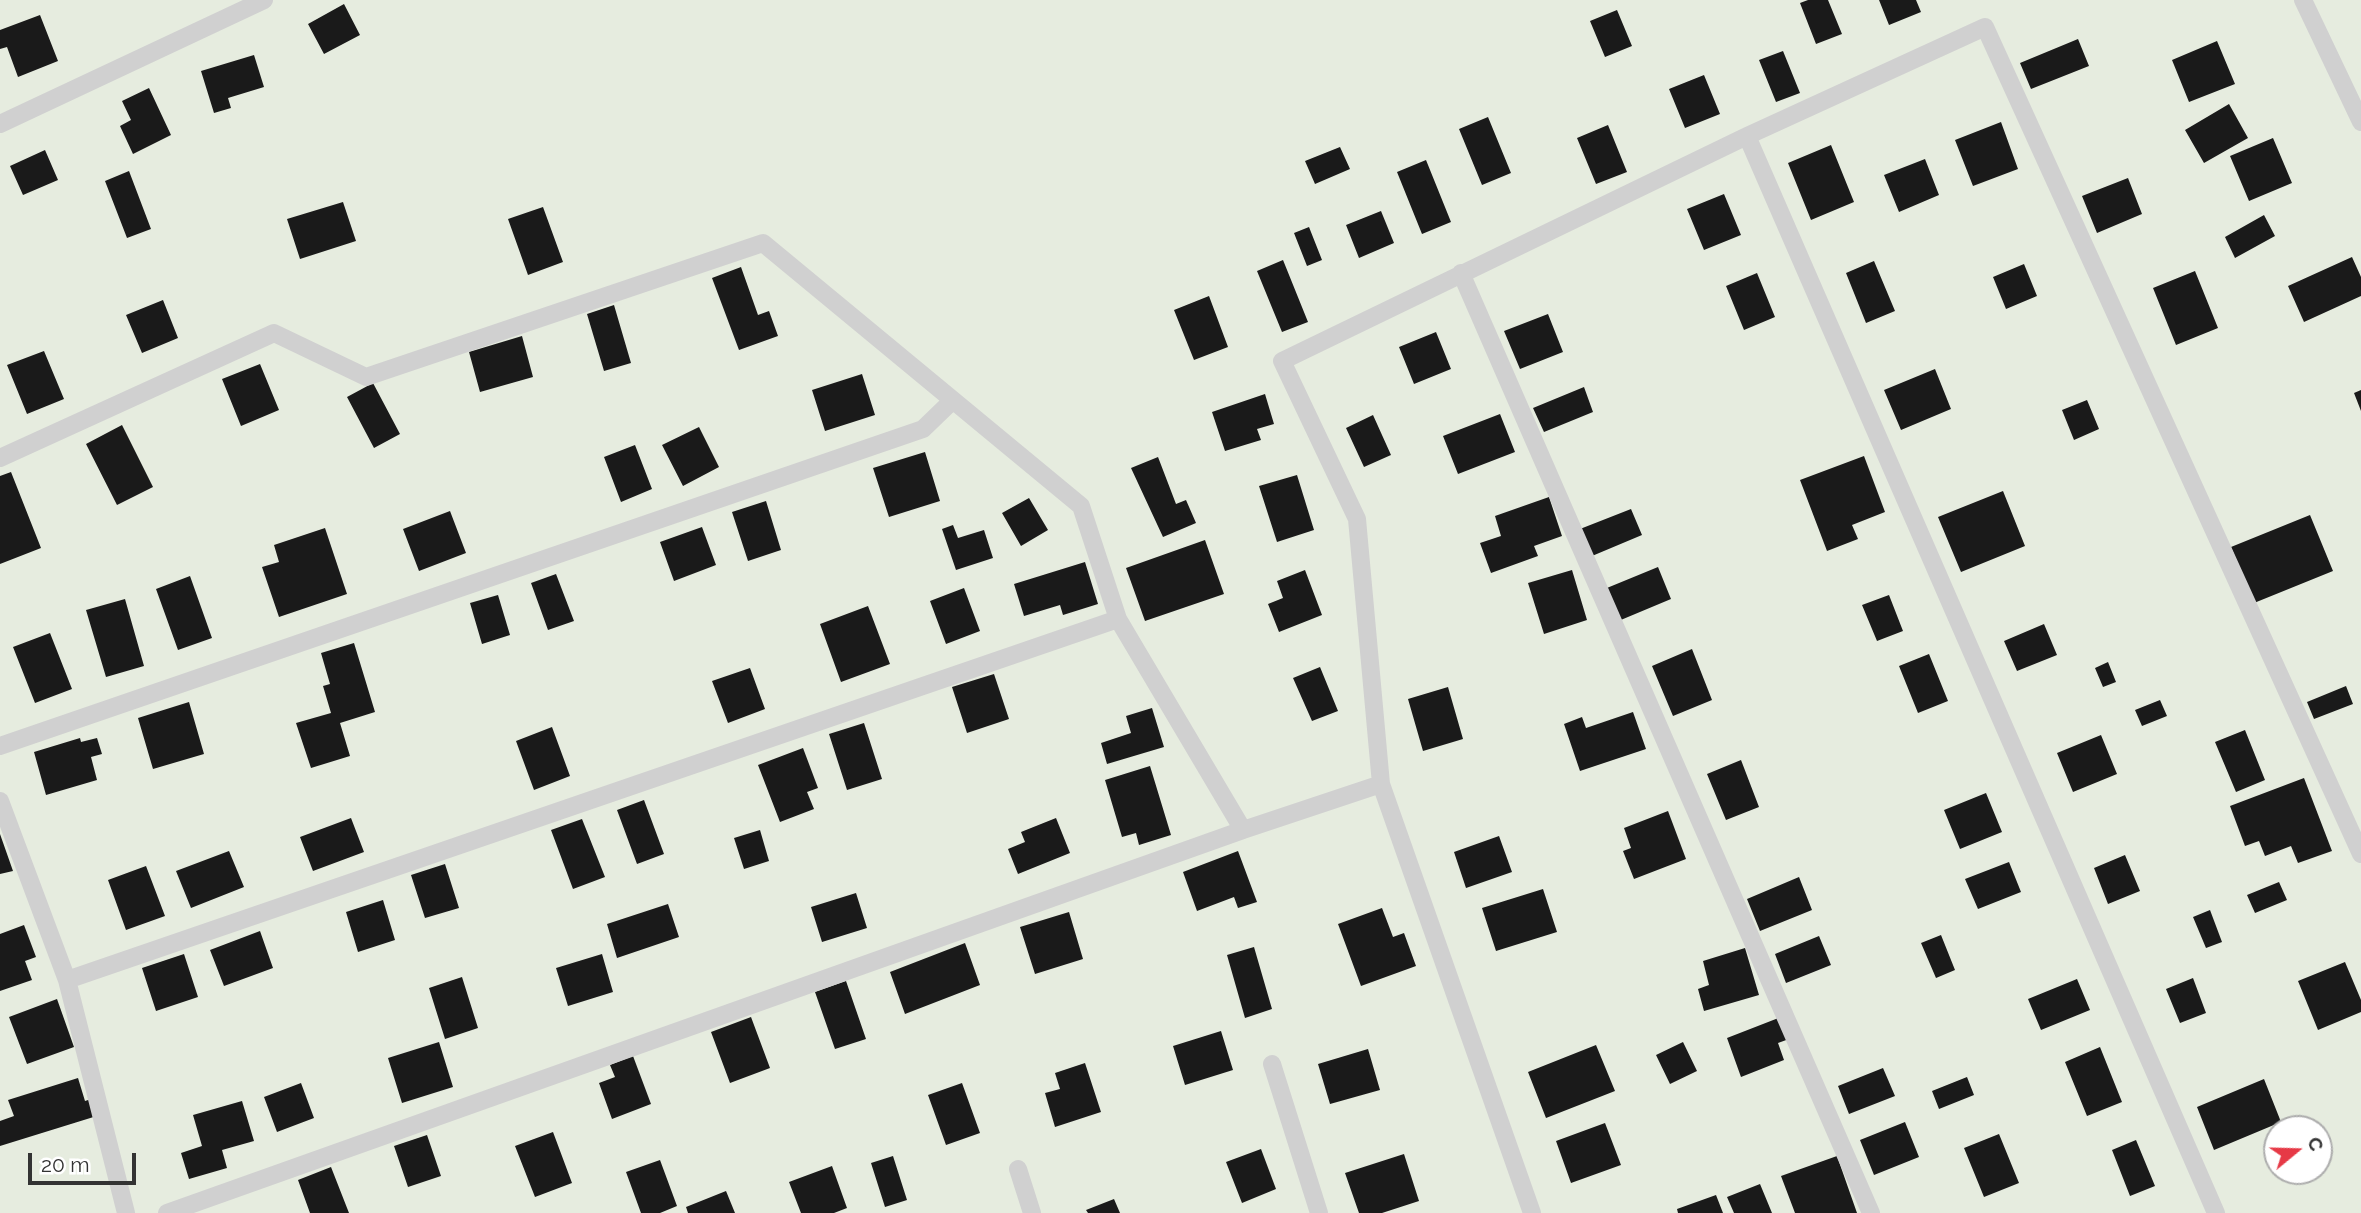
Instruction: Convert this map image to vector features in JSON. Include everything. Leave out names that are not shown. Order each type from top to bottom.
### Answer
[{"type":"lane","points":[[0,124],[264,0]]},
{"type":"lane","points":[[2303,0],[2361,122]]},
{"type":"lane","points":[[1532,1213],[1381,784],[1357,519],[1282,361],[1747,136],[1985,27],[2361,854]]},
{"type":"lane","points":[[1747,136],[2216,1213]]},
{"type":"lane","points":[[0,458],[274,333],[366,377],[763,243],[1081,506],[1118,619],[1243,830]]},
{"type":"lane","points":[[1461,273],[1871,1213]]},
{"type":"lane","points":[[0,746],[923,429],[953,400]]},
{"type":"lane","points":[[67,980],[1118,619]]},
{"type":"lane","points":[[167,1213],[1243,830],[1381,784]]},
{"type":"lane","points":[[0,801],[67,980],[126,1213]]},
{"type":"lane","points":[[1272,1064],[1319,1213]]},
{"type":"lane","points":[[1018,1169],[1032,1213]]},
{"type":"shaded area","points":[[0,0],[2361,0],[2361,1213],[0,1213]]},
{"type":"building","points":[[1808,0],[1828,0],[1842,34],[1816,44],[1800,3]]},
{"type":"building","points":[[1879,0],[1916,0],[1921,12],[1889,25]]},
{"type":"building","points":[[344,4],[360,35],[324,54],[308,24]]},
{"type":"building","points":[[1617,10],[1632,46],[1605,57],[1590,21]]},
{"type":"building","points":[[40,15],[58,61],[18,77],[7,47],[0,49],[0,30]]},
{"type":"building","points":[[2078,39],[2089,66],[2031,89],[2020,63]]},
{"type":"building","points":[[2217,41],[2235,84],[2189,102],[2172,60]]},
{"type":"building","points":[[1783,51],[1800,93],[1776,102],[1759,60]]},
{"type":"building","points":[[254,55],[264,87],[228,98],[231,108],[214,113],[201,71]]},
{"type":"building","points":[[1704,75],[1720,114],[1685,128],[1669,89]]},
{"type":"building","points":[[149,88],[171,135],[133,154],[120,126],[131,120],[122,101]]},
{"type":"building","points":[[2229,104],[2248,138],[2204,163],[2185,130]]},
{"type":"building","points":[[1488,117],[1511,173],[1482,185],[1459,129]]},
{"type":"building","points":[[2001,122],[2018,169],[1973,186],[1955,140]]},
{"type":"building","points":[[1608,125],[1627,172],[1596,184],[1577,138]]},
{"type":"building","points":[[2273,138],[2292,183],[2249,201],[2230,156]]},
{"type":"building","points":[[1831,145],[1854,202],[1811,220],[1788,163]]},
{"type":"building","points":[[1340,147],[1350,169],[1315,184],[1305,161]]},
{"type":"building","points":[[45,150],[58,180],[23,195],[10,166]]},
{"type":"building","points":[[1925,159],[1939,195],[1899,212],[1884,175]]},
{"type":"building","points":[[1426,160],[1451,222],[1422,234],[1397,172]]},
{"type":"building","points":[[129,171],[151,229],[127,238],[105,181]]},
{"type":"building","points":[[2128,178],[2142,214],[2097,233],[2082,196]]},
{"type":"building","points":[[1724,194],[1741,235],[1704,250],[1687,209]]},
{"type":"building","points":[[343,202],[356,241],[300,259],[287,219]]},
{"type":"building","points":[[543,207],[563,262],[528,275],[508,219]]},
{"type":"building","points":[[1381,211],[1394,243],[1359,258],[1346,225]]},
{"type":"building","points":[[2264,215],[2275,236],[2235,258],[2225,237]]},
{"type":"building","points":[[1309,227],[1322,260],[1307,266],[1294,233]]},
{"type":"building","points":[[2352,257],[2361,277],[2361,296],[2304,322],[2288,286]]},
{"type":"building","points":[[1283,260],[1308,322],[1282,332],[1257,271]]},
{"type":"building","points":[[1874,261],[1895,311],[1866,323],[1846,273]]},
{"type":"building","points":[[2024,264],[2037,296],[2006,309],[1993,277]]},
{"type":"building","points":[[741,267],[758,315],[769,311],[778,336],[739,350],[712,278]]},
{"type":"building","points":[[2195,271],[2218,328],[2176,345],[2153,288]]},
{"type":"building","points":[[1757,273],[1775,317],[1744,330],[1726,286]]},
{"type":"building","points":[[1209,296],[1228,347],[1194,360],[1174,310]]},
{"type":"building","points":[[163,300],[178,338],[142,353],[126,315]]},
{"type":"building","points":[[614,305],[631,363],[604,371],[587,314]]},
{"type":"building","points":[[1548,314],[1563,352],[1520,369],[1504,331]]},
{"type":"building","points":[[1436,332],[1451,369],[1414,384],[1399,347]]},
{"type":"building","points":[[522,336],[533,377],[480,392],[469,352]]},
{"type":"building","points":[[44,351],[64,399],[27,414],[7,365]]},
{"type":"building","points":[[260,364],[279,410],[241,426],[222,379]]},
{"type":"building","points":[[1935,369],[1951,409],[1901,430],[1884,390]]},
{"type":"building","points":[[862,374],[875,415],[825,431],[812,390]]},
{"type":"building","points":[[373,383],[400,434],[374,448],[347,397]]},
{"type":"building","points":[[1584,387],[1593,412],[1544,432],[1533,408]]},
{"type":"building","points":[[2361,390],[2361,411],[2354,393]]},
{"type":"building","points":[[1265,394],[1274,424],[1257,429],[1261,440],[1225,451],[1212,412]]},
{"type":"building","points":[[2087,400],[2099,429],[2074,440],[2062,410]]},
{"type":"building","points":[[1500,414],[1515,452],[1458,474],[1443,436]]},
{"type":"building","points":[[1373,415],[1391,455],[1364,467],[1346,428]]},
{"type":"building","points":[[122,425],[153,487],[117,505],[86,444]]},
{"type":"building","points":[[699,427],[719,467],[683,486],[662,445]]},
{"type":"building","points":[[635,445],[652,489],[621,502],[604,457]]},
{"type":"building","points":[[925,452],[940,501],[889,517],[873,468]]},
{"type":"building","points":[[1864,456],[1885,512],[1852,525],[1858,539],[1827,551],[1800,480]]},
{"type":"building","points":[[1158,457],[1176,504],[1186,500],[1196,523],[1163,537],[1131,468]]},
{"type":"building","points":[[11,472],[41,548],[0,564],[0,476]]},
{"type":"building","points":[[1297,475],[1314,530],[1277,542],[1259,486]]},
{"type":"building","points":[[2003,491],[2025,546],[1961,572],[1938,517]]},
{"type":"building","points":[[1549,497],[1562,536],[1534,546],[1538,556],[1491,573],[1480,543],[1501,536],[1495,516]]},
{"type":"building","points":[[1029,498],[1048,530],[1021,546],[1002,513]]},
{"type":"building","points":[[766,501],[781,550],[748,561],[732,512]]},
{"type":"building","points":[[1631,509],[1642,535],[1592,556],[1580,529]]},
{"type":"building","points":[[450,511],[466,553],[419,571],[403,529]]},
{"type":"building","points":[[2310,515],[2333,571],[2254,603],[2231,547]]},
{"type":"building","points":[[953,525],[958,538],[984,530],[993,558],[956,570],[942,529]]},
{"type":"building","points":[[702,527],[716,565],[674,581],[660,542]]},
{"type":"building","points":[[325,528],[347,594],[279,617],[262,567],[279,562],[274,545]]},
{"type":"building","points":[[1205,540],[1224,594],[1145,621],[1126,568]]},
{"type":"building","points":[[1085,562],[1098,604],[1063,615],[1060,605],[1024,616],[1014,584]]},
{"type":"building","points":[[1658,567],[1671,599],[1616,622],[1602,590]]},
{"type":"building","points":[[1305,570],[1322,615],[1279,632],[1268,604],[1283,598],[1277,581]]},
{"type":"building","points":[[1572,570],[1587,620],[1544,634],[1528,583]]},
{"type":"building","points":[[556,574],[574,621],[548,630],[531,583]]},
{"type":"building","points":[[190,576],[212,638],[178,650],[156,589]]},
{"type":"building","points":[[964,588],[980,631],[946,644],[930,601]]},
{"type":"building","points":[[498,595],[510,635],[482,644],[470,603]]},
{"type":"building","points":[[1889,595],[1903,631],[1877,641],[1862,605]]},
{"type":"building","points":[[125,599],[144,666],[106,677],[86,610]]},
{"type":"building","points":[[868,606],[890,664],[841,682],[820,624]]},
{"type":"building","points":[[2044,624],[2057,655],[2017,671],[2004,641]]},
{"type":"building","points":[[50,633],[72,689],[35,703],[13,647]]},
{"type":"building","points":[[354,643],[375,712],[340,723],[350,756],[311,768],[296,723],[331,713],[323,686],[330,684],[321,653]]},
{"type":"building","points":[[1692,649],[1712,700],[1673,716],[1652,666]]},
{"type":"building","points":[[1929,654],[1948,701],[1918,713],[1899,666]]},
{"type":"building","points":[[2108,662],[2116,682],[2103,687],[2095,668]]},
{"type":"building","points":[[1320,667],[1338,711],[1312,721],[1293,678]]},
{"type":"building","points":[[750,668],[765,709],[728,723],[712,681]]},
{"type":"building","points":[[994,674],[1009,719],[967,733],[952,687]]},
{"type":"building","points":[[2346,686],[2353,704],[2314,719],[2307,702]]},
{"type":"building","points":[[1448,687],[1463,739],[1423,751],[1408,699]]},
{"type":"building","points":[[2160,700],[2167,716],[2142,726],[2135,710]]},
{"type":"building","points":[[189,702],[204,754],[153,769],[138,718]]},
{"type":"building","points":[[1152,708],[1164,747],[1107,764],[1101,743],[1131,733],[1126,716]]},
{"type":"building","points":[[1633,712],[1646,749],[1580,771],[1564,724],[1582,717],[1586,728]]},
{"type":"building","points":[[864,723],[882,779],[847,790],[829,734]]},
{"type":"building","points":[[552,727],[570,776],[534,790],[516,741]]},
{"type":"building","points":[[2245,730],[2265,780],[2236,792],[2215,742]]},
{"type":"building","points":[[2101,735],[2117,774],[2073,792],[2057,753]]},
{"type":"building","points":[[80,738],[81,742],[97,738],[102,754],[91,757],[97,780],[46,795],[34,752]]},
{"type":"building","points":[[803,748],[818,788],[807,792],[814,809],[780,822],[758,765]]},
{"type":"building","points":[[1741,760],[1759,807],[1726,820],[1707,774]]},
{"type":"building","points":[[1150,766],[1171,835],[1139,845],[1136,833],[1122,837],[1105,780]]},
{"type":"building","points":[[2304,778],[2332,851],[2298,863],[2291,846],[2265,856],[2259,841],[2245,846],[2230,806]]},
{"type":"building","points":[[1986,793],[2002,832],[1960,849],[1944,810]]},
{"type":"building","points":[[644,800],[664,854],[637,864],[617,810]]},
{"type":"building","points":[[1668,811],[1686,859],[1634,879],[1623,851],[1631,848],[1624,828]]},
{"type":"building","points":[[351,818],[364,852],[313,871],[300,837]]},
{"type":"building","points":[[1056,818],[1070,853],[1018,874],[1008,849],[1025,842],[1021,832]]},
{"type":"building","points":[[582,819],[605,877],[573,889],[551,830]]},
{"type":"building","points":[[760,830],[769,861],[744,869],[734,838]]},
{"type":"building","points":[[0,834],[13,871],[0,874]]},
{"type":"building","points":[[1499,836],[1512,872],[1466,888],[1454,852]]},
{"type":"building","points":[[229,851],[244,887],[191,908],[176,871]]},
{"type":"building","points":[[1238,851],[1257,902],[1238,908],[1234,897],[1197,911],[1183,872]]},
{"type":"building","points":[[2125,855],[2140,891],[2108,904],[2094,868]]},
{"type":"building","points":[[2009,862],[2021,892],[1978,909],[1965,879]]},
{"type":"building","points":[[445,864],[459,908],[425,918],[411,875]]},
{"type":"building","points":[[146,866],[165,916],[126,930],[108,880]]},
{"type":"building","points":[[1799,877],[1812,910],[1760,931],[1747,899]]},
{"type":"building","points":[[2279,882],[2287,900],[2255,913],[2247,895]]},
{"type":"building","points":[[1543,889],[1557,932],[1496,951],[1482,908]]},
{"type":"building","points":[[856,893],[867,928],[822,942],[811,907]]},
{"type":"building","points":[[383,900],[395,940],[358,952],[346,912]]},
{"type":"building","points":[[668,904],[679,937],[617,958],[607,924]]},
{"type":"building","points":[[1382,908],[1393,937],[1404,933],[1416,966],[1361,986],[1338,924]]},
{"type":"building","points":[[2210,910],[2222,942],[2206,948],[2193,917]]},
{"type":"building","points":[[1069,912],[1083,959],[1035,974],[1020,927]]},
{"type":"building","points":[[24,925],[36,957],[25,961],[32,980],[0,991],[0,934]]},
{"type":"building","points":[[260,931],[273,968],[224,986],[210,950]]},
{"type":"building","points":[[1941,935],[1955,970],[1936,978],[1921,943]]},
{"type":"building","points":[[1819,936],[1831,965],[1786,983],[1775,954]]},
{"type":"building","points":[[965,943],[980,985],[905,1014],[890,972]]},
{"type":"building","points":[[1254,947],[1272,1009],[1245,1018],[1227,955]]},
{"type":"building","points":[[1745,948],[1759,995],[1704,1011],[1698,989],[1709,985],[1703,961]]},
{"type":"building","points":[[184,954],[198,997],[156,1011],[142,968]]},
{"type":"building","points":[[602,954],[613,992],[568,1006],[556,968]]},
{"type":"building","points":[[2345,962],[2361,1000],[2361,1012],[2318,1030],[2298,981]]},
{"type":"building","points":[[462,977],[478,1028],[445,1039],[429,988]]},
{"type":"building","points":[[2193,978],[2206,1013],[2180,1023],[2166,989]]},
{"type":"building","points":[[2077,979],[2090,1010],[2041,1030],[2028,999]]},
{"type":"building","points":[[846,981],[866,1039],[835,1049],[815,992]]},
{"type":"building","points":[[57,999],[74,1047],[27,1064],[9,1017]]},
{"type":"building","points":[[751,1017],[770,1068],[730,1083],[711,1032]]},
{"type":"building","points":[[1781,1017],[1789,1039],[1778,1043],[1784,1060],[1741,1077],[1727,1038]]},
{"type":"building","points":[[1221,1031],[1233,1070],[1185,1085],[1173,1046]]},
{"type":"building","points":[[439,1042],[453,1087],[402,1103],[388,1058]]},
{"type":"building","points":[[1683,1042],[1697,1071],[1670,1084],[1656,1055]]},
{"type":"building","points":[[1596,1045],[1615,1091],[1546,1118],[1528,1072]]},
{"type":"building","points":[[2100,1047],[2122,1102],[2087,1116],[2065,1062]]},
{"type":"building","points":[[1368,1049],[1380,1090],[1330,1104],[1318,1064]]},
{"type":"building","points":[[633,1056],[651,1104],[612,1119],[599,1083],[615,1077],[610,1065]]},
{"type":"building","points":[[1085,1063],[1101,1112],[1055,1127],[1045,1093],[1060,1089],[1055,1073]]},
{"type":"building","points":[[1883,1068],[1895,1096],[1849,1114],[1838,1086]]},
{"type":"building","points":[[1967,1077],[1974,1095],[1939,1109],[1932,1091]]},
{"type":"building","points":[[78,1078],[85,1101],[94,1098],[100,1115],[0,1146],[0,1121],[14,1116],[8,1100]]},
{"type":"building","points":[[2264,1079],[2278,1115],[2263,1115],[2263,1130],[2214,1150],[2197,1107]]},
{"type":"building","points":[[301,1083],[314,1118],[277,1132],[264,1097]]},
{"type":"building","points":[[962,1083],[980,1133],[946,1145],[928,1095]]},
{"type":"building","points":[[242,1101],[254,1141],[222,1150],[227,1168],[189,1179],[181,1153],[202,1146],[193,1115]]},
{"type":"building","points":[[1905,1122],[1919,1157],[1874,1175],[1860,1140]]},
{"type":"building","points":[[1605,1123],[1621,1165],[1571,1183],[1556,1141]]},
{"type":"building","points":[[553,1132],[572,1183],[535,1197],[515,1146]]},
{"type":"building","points":[[1999,1134],[2019,1183],[1984,1197],[1964,1148]]},
{"type":"building","points":[[427,1135],[441,1176],[408,1187],[394,1146]]},
{"type":"building","points":[[2136,1140],[2155,1186],[2130,1196],[2112,1150]]},
{"type":"building","points":[[1261,1149],[1276,1189],[1242,1203],[1226,1162]]},
{"type":"building","points":[[1404,1154],[1419,1201],[1382,1213],[1359,1213],[1345,1173]]},
{"type":"building","points":[[893,1156],[907,1200],[885,1207],[871,1163]]},
{"type":"building","points":[[1837,1156],[1857,1213],[1795,1213],[1781,1176]]},
{"type":"building","points":[[660,1160],[677,1206],[660,1213],[641,1213],[626,1172]]},
{"type":"building","points":[[832,1166],[847,1208],[834,1213],[801,1213],[789,1182]]},
{"type":"building","points":[[331,1167],[349,1213],[310,1213],[298,1180]]},
{"type":"building","points":[[1760,1184],[1772,1213],[1734,1213],[1727,1197]]},
{"type":"building","points":[[726,1191],[735,1213],[688,1213],[686,1207]]},
{"type":"building","points":[[1716,1195],[1723,1213],[1678,1213],[1677,1209]]},
{"type":"building","points":[[1114,1199],[1120,1213],[1088,1213],[1086,1210]]}]
